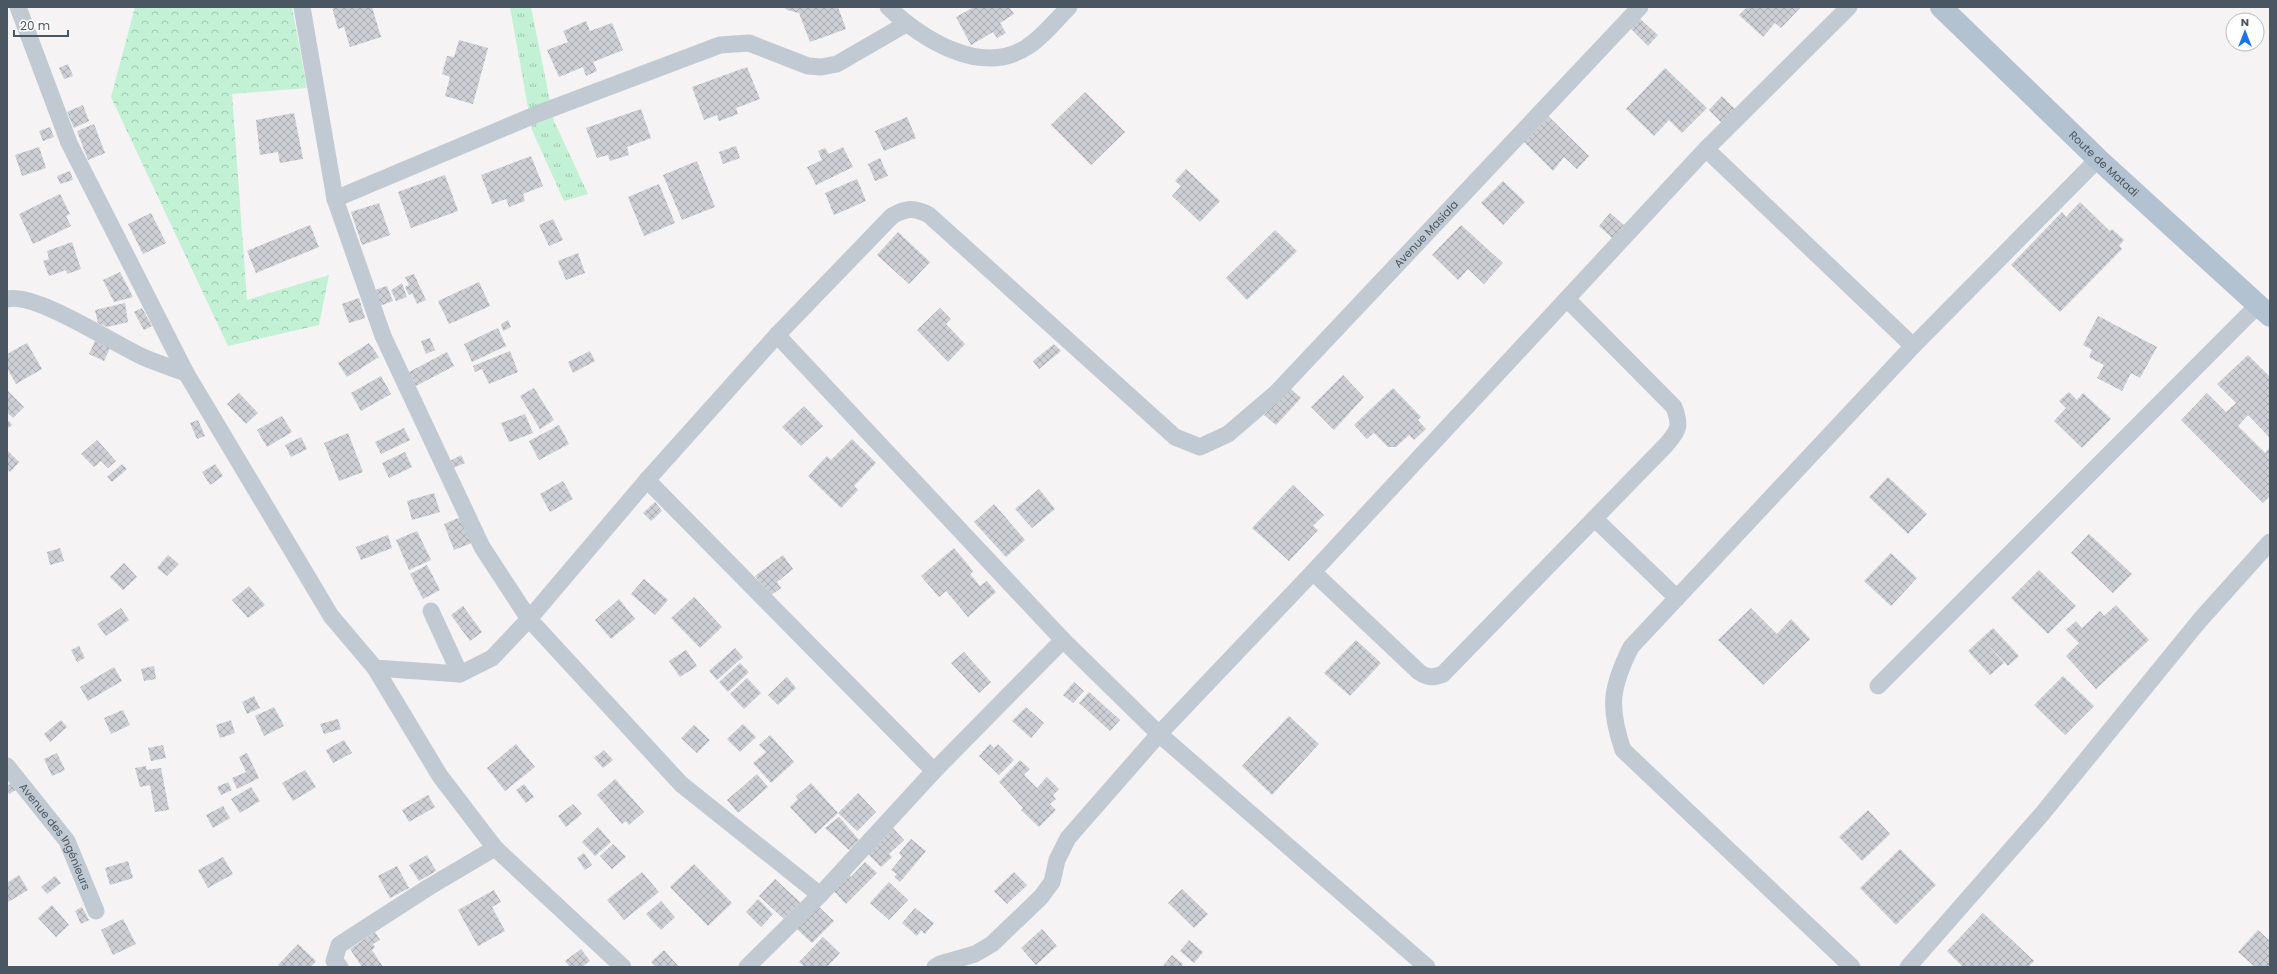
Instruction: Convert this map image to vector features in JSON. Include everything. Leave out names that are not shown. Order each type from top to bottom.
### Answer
[{"type":"main road","name":"Route de Matadi","points":[[1941,7],[2098,159],[2264,310]]},
{"type":"street","points":[[18,7],[70,143],[186,373],[331,616],[375,668],[440,776],[495,848],[623,967]]},
{"type":"street","points":[[302,7],[336,199],[383,336],[482,547],[529,619],[681,784],[820,895]]},
{"type":"street","points":[[888,7],[906,24],[952,52],[972,56],[1006,56],[1027,47],[1038,39],[1069,7]]},
{"type":"street","name":"Avenue Masiala","points":[[777,335],[892,216],[905,209],[918,209],[929,215],[1175,437],[1200,448],[1228,434],[1276,394],[1640,7]]},
{"type":"street","points":[[935,967],[940,964],[975,954],[992,944],[1042,897],[1052,882],[1057,860],[1068,838],[1159,734],[1313,572],[1706,149],[1849,7]]},
{"type":"street","points":[[336,199],[537,114],[720,45],[749,43],[808,66],[821,67],[837,64],[906,24]]},
{"type":"street","points":[[1706,149],[1913,346]]},
{"type":"street","points":[[1852,967],[1623,750],[1615,727],[1612,705],[1618,674],[1631,647],[1913,346],[2098,159]]},
{"type":"street","points":[[7,299],[12,298],[40,305],[144,358],[186,373]]},
{"type":"street","points":[[1313,572],[1420,672],[1427,678],[1436,678],[1443,674],[1596,519],[1666,445],[1677,431],[1679,420],[1674,407],[1567,299]]},
{"type":"street","points":[[1878,686],[2264,310]]},
{"type":"street","points":[[375,668],[460,674],[492,658],[529,619],[647,480],[777,335],[1063,640],[1159,734],[1427,967]]},
{"type":"street","points":[[647,480],[934,771]]},
{"type":"street","points":[[1596,519],[1677,598]]},
{"type":"street","points":[[1908,967],[2042,814],[2200,620],[2270,542]]},
{"type":"street","points":[[430,611],[460,674]]},
{"type":"street","points":[[747,967],[820,895],[934,771],[1063,640]]},
{"type":"street","name":"Avenue des Ingénieurs","points":[[7,766],[67,841],[96,911]]},
{"type":"street","points":[[340,967],[334,961],[339,945],[429,887],[495,848]]},
{"type":"green space","points":[[135,7],[292,7],[307,88],[232,94],[247,300],[329,275],[319,325],[228,346],[111,97]]},
{"type":"green space","points":[[510,7],[531,7],[554,121],[588,194],[564,201],[532,130]]},
{"type":"building","points":[[332,7],[372,7],[381,37],[350,47],[344,27],[338,29]]},
{"type":"building","points":[[784,7],[838,7],[846,29],[810,42],[799,13],[787,10]]},
{"type":"building","points":[[974,7],[1009,7],[1014,14],[1000,23],[1006,33],[997,38],[993,32],[971,45],[956,17]]},
{"type":"building","points":[[1747,7],[1801,7],[1781,28],[1775,23],[1763,37],[1739,15]]},
{"type":"building","points":[[1638,17],[1658,35],[1648,46],[1629,27]]},
{"type":"building","points":[[586,21],[590,31],[612,23],[623,50],[593,62],[597,71],[586,76],[583,67],[559,77],[547,50],[568,42],[563,31]]},
{"type":"building","points":[[459,40],[488,48],[473,104],[445,96],[450,77],[442,74],[447,56],[454,57]]},
{"type":"building","points":[[68,64],[73,76],[64,79],[59,68]]},
{"type":"building","points":[[747,67],[760,99],[736,108],[738,114],[719,121],[717,115],[704,120],[692,87]]},
{"type":"building","points":[[1665,68],[1707,108],[1682,133],[1669,120],[1654,136],[1626,109]]},
{"type":"building","points":[[1085,92],[1125,132],[1091,165],[1051,125]]},
{"type":"building","points":[[1722,96],[1735,109],[1722,123],[1709,110]]},
{"type":"building","points":[[83,105],[89,121],[74,128],[67,112]]},
{"type":"building","points":[[641,109],[651,138],[627,147],[629,155],[610,161],[608,155],[597,158],[586,128]]},
{"type":"building","points":[[294,113],[303,159],[280,163],[278,152],[260,155],[256,120]]},
{"type":"building","points":[[1546,114],[1589,156],[1577,169],[1564,157],[1553,171],[1522,140]]},
{"type":"building","points":[[907,117],[916,138],[884,151],[875,131]]},
{"type":"building","points":[[94,124],[105,153],[88,160],[77,131]]},
{"type":"building","points":[[50,127],[54,137],[43,141],[39,131]]},
{"type":"building","points":[[736,146],[740,158],[723,164],[719,152]]},
{"type":"building","points":[[39,147],[46,168],[22,176],[15,155]]},
{"type":"building","points":[[843,147],[853,167],[816,185],[807,167],[822,160],[818,151],[825,148],[829,154]]},
{"type":"building","points":[[531,156],[543,186],[523,194],[525,201],[509,207],[506,199],[492,204],[481,175]]},
{"type":"building","points":[[880,158],[888,176],[875,181],[868,164]]},
{"type":"building","points":[[697,161],[715,207],[682,220],[663,175]]},
{"type":"building","points":[[1186,169],[1220,201],[1200,222],[1172,196],[1181,186],[1175,181]]},
{"type":"building","points":[[70,171],[73,180],[60,184],[57,176]]},
{"type":"building","points":[[445,175],[458,211],[411,228],[398,192]]},
{"type":"building","points":[[857,179],[866,201],[834,215],[825,193]]},
{"type":"building","points":[[1503,181],[1525,202],[1503,225],[1481,203]]},
{"type":"building","points":[[659,184],[675,223],[644,236],[628,197]]},
{"type":"building","points":[[60,194],[70,214],[66,216],[71,226],[33,244],[19,214]]},
{"type":"building","points":[[2080,202],[2110,231],[2112,229],[2124,240],[2119,246],[2122,249],[2060,312],[2011,265],[2062,212],[2066,217]]},
{"type":"building","points":[[379,203],[390,235],[362,245],[351,212]]},
{"type":"building","points":[[151,213],[166,243],[143,254],[128,224]]},
{"type":"building","points":[[1610,213],[1624,225],[1612,238],[1599,226]]},
{"type":"building","points":[[553,219],[563,240],[549,246],[539,225]]},
{"type":"building","points":[[310,225],[319,247],[256,273],[247,251]]},
{"type":"building","points":[[1461,225],[1503,263],[1484,284],[1468,269],[1458,280],[1432,255]]},
{"type":"building","points":[[1275,230],[1297,251],[1247,300],[1226,278]]},
{"type":"building","points":[[898,232],[930,262],[909,284],[877,255]]},
{"type":"building","points":[[72,242],[81,269],[67,274],[66,270],[49,276],[43,261],[49,259],[47,251]]},
{"type":"building","points":[[578,253],[585,273],[566,280],[558,261]]},
{"type":"building","points":[[120,272],[133,297],[114,302],[103,280]]},
{"type":"building","points":[[414,274],[426,300],[417,304],[412,293],[409,295],[405,287],[409,285],[405,277]]},
{"type":"building","points":[[479,282],[490,306],[449,324],[438,301]]},
{"type":"building","points":[[402,283],[407,297],[396,301],[391,290]]},
{"type":"building","points":[[387,286],[393,301],[377,307],[372,291]]},
{"type":"building","points":[[359,298],[365,318],[349,323],[342,304]]},
{"type":"building","points":[[125,303],[128,322],[107,327],[98,323],[95,310]]},
{"type":"building","points":[[142,308],[152,326],[144,330],[134,312]]},
{"type":"building","points":[[940,308],[951,319],[946,324],[965,344],[948,362],[917,330]]},
{"type":"building","points":[[2098,316],[2157,347],[2140,378],[2131,373],[2122,391],[2097,378],[2104,365],[2089,357],[2092,350],[2083,345]]},
{"type":"building","points":[[508,320],[511,327],[503,331],[501,324]]},
{"type":"building","points":[[498,328],[506,346],[472,362],[464,344]]},
{"type":"building","points":[[430,338],[435,350],[426,354],[421,341]]},
{"type":"building","points":[[95,341],[110,348],[104,361],[89,354]]},
{"type":"building","points":[[27,343],[42,369],[16,384],[7,368],[7,354]]},
{"type":"building","points":[[369,343],[379,357],[347,377],[338,363]]},
{"type":"building","points":[[1054,344],[1061,351],[1039,369],[1033,361]]},
{"type":"building","points":[[510,351],[518,372],[489,384],[482,369],[475,372],[473,366]]},
{"type":"building","points":[[590,351],[595,361],[573,373],[568,362]]},
{"type":"building","points":[[447,352],[454,366],[416,386],[409,372]]},
{"type":"building","points":[[2248,355],[2270,377],[2270,438],[2248,415],[2238,426],[2265,453],[2270,447],[2270,496],[2263,503],[2181,420],[2207,393],[2226,412],[2236,403],[2217,384]]},
{"type":"building","points":[[1343,375],[1364,397],[1334,430],[1311,407]]},
{"type":"building","points":[[381,376],[391,394],[361,411],[351,393]]},
{"type":"building","points":[[534,388],[554,420],[540,429],[520,396]]},
{"type":"building","points":[[1290,388],[1301,398],[1276,425],[1264,415]]},
{"type":"building","points":[[1393,388],[1421,417],[1418,420],[1426,429],[1414,440],[1409,435],[1396,447],[1388,447],[1374,433],[1367,439],[1354,425]]},
{"type":"building","points":[[8,391],[24,407],[13,418],[7,412]]},
{"type":"building","points":[[2069,392],[2077,400],[2083,393],[2111,419],[2082,448],[2054,421],[2066,408],[2059,401]]},
{"type":"building","points":[[239,393],[258,413],[246,424],[227,404]]},
{"type":"building","points":[[804,406],[823,426],[801,446],[782,427]]},
{"type":"building","points":[[525,414],[533,433],[509,442],[501,423]]},
{"type":"building","points":[[282,416],[292,432],[267,447],[257,430]]},
{"type":"building","points":[[7,419],[12,425],[7,429]]},
{"type":"building","points":[[198,420],[205,436],[197,439],[190,423]]},
{"type":"building","points":[[559,425],[569,444],[539,460],[529,441]]},
{"type":"building","points":[[404,428],[410,440],[381,454],[375,442]]},
{"type":"building","points":[[348,433],[363,472],[339,481],[324,443]]},
{"type":"building","points":[[301,437],[307,449],[291,457],[285,445]]},
{"type":"building","points":[[852,439],[876,463],[854,486],[858,490],[841,508],[808,476],[827,456],[831,460]]},
{"type":"building","points":[[97,440],[116,461],[108,468],[101,461],[94,467],[81,454]]},
{"type":"building","points":[[7,450],[19,462],[10,472],[7,469]]},
{"type":"building","points":[[405,452],[412,467],[389,478],[382,463]]},
{"type":"building","points":[[461,455],[465,463],[453,468],[450,461]]},
{"type":"building","points":[[122,464],[127,469],[112,482],[107,477]]},
{"type":"building","points":[[215,464],[223,476],[210,485],[202,472]]},
{"type":"building","points":[[1888,477],[1927,514],[1908,534],[1869,497]]},
{"type":"building","points":[[563,481],[573,499],[550,512],[540,494]]},
{"type":"building","points":[[1293,485],[1324,515],[1313,526],[1318,530],[1289,561],[1252,528]]},
{"type":"building","points":[[1039,489],[1055,509],[1032,528],[1015,509]]},
{"type":"building","points":[[434,493],[440,512],[412,520],[407,501]]},
{"type":"building","points":[[655,502],[662,511],[651,521],[643,513]]},
{"type":"building","points":[[994,504],[1025,540],[1006,557],[974,522]]},
{"type":"building","points":[[461,517],[472,543],[454,550],[444,524]]},
{"type":"building","points":[[417,531],[431,560],[409,570],[396,540]]},
{"type":"building","points":[[2089,534],[2132,574],[2113,593],[2071,553]]},
{"type":"building","points":[[388,535],[392,548],[361,560],[356,547]]},
{"type":"building","points":[[60,548],[64,561],[50,565],[47,552]]},
{"type":"building","points":[[954,548],[973,571],[970,574],[980,586],[987,581],[996,592],[968,617],[946,591],[939,597],[921,576]]},
{"type":"building","points":[[1891,553],[1917,578],[1891,606],[1864,581]]},
{"type":"building","points":[[168,555],[179,564],[167,576],[157,568]]},
{"type":"building","points":[[783,555],[793,569],[777,582],[781,588],[770,596],[755,576]]},
{"type":"building","points":[[124,563],[137,577],[123,590],[110,577]]},
{"type":"building","points":[[427,565],[440,590],[423,599],[410,574]]},
{"type":"building","points":[[2039,570],[2076,606],[2048,634],[2011,598]]},
{"type":"building","points":[[644,579],[668,600],[655,615],[631,594]]},
{"type":"building","points":[[249,586],[265,605],[248,618],[232,600]]},
{"type":"building","points":[[694,597],[722,627],[700,648],[671,618]]},
{"type":"building","points":[[619,599],[635,619],[611,639],[595,620]]},
{"type":"building","points":[[2116,605],[2149,640],[2096,689],[2066,656],[2079,643],[2066,630],[2076,621],[2082,628],[2100,611],[2104,616]]},
{"type":"building","points":[[463,606],[482,632],[470,641],[451,615]]},
{"type":"building","points":[[121,608],[129,620],[106,636],[97,624]]},
{"type":"building","points":[[1751,608],[1777,634],[1791,619],[1810,639],[1763,685],[1718,640]]},
{"type":"building","points":[[1993,628],[2019,656],[2008,666],[1982,638]]},
{"type":"building","points":[[1982,638],[2004,663],[1990,675],[1968,651]]},
{"type":"building","points":[[1356,640],[1381,663],[1350,696],[1324,673]]},
{"type":"building","points":[[79,646],[85,658],[77,662],[71,650]]},
{"type":"building","points":[[735,648],[743,657],[717,680],[709,671]]},
{"type":"building","points":[[686,650],[697,666],[680,677],[669,661]]},
{"type":"building","points":[[964,652],[991,682],[979,693],[951,663]]},
{"type":"building","points":[[740,663],[749,672],[728,692],[719,682]]},
{"type":"building","points":[[154,666],[156,679],[144,681],[141,669]]},
{"type":"building","points":[[114,667],[122,681],[88,701],[80,687]]},
{"type":"building","points":[[2063,676],[2094,706],[2065,735],[2034,705]]},
{"type":"building","points":[[787,677],[796,688],[778,705],[768,695]]},
{"type":"building","points":[[747,678],[761,693],[744,709],[730,694]]},
{"type":"building","points":[[1074,682],[1084,691],[1073,703],[1063,695]]},
{"type":"building","points":[[1089,692],[1120,720],[1110,731],[1079,703]]},
{"type":"building","points":[[254,696],[260,708],[247,714],[242,702]]},
{"type":"building","points":[[274,707],[284,726],[264,736],[255,716]]},
{"type":"building","points":[[1026,707],[1044,723],[1031,738],[1012,721]]},
{"type":"building","points":[[123,710],[130,725],[111,734],[104,718]]},
{"type":"building","points":[[1289,716],[1319,744],[1272,795],[1242,766]]},
{"type":"building","points":[[338,719],[341,729],[324,734],[320,724]]},
{"type":"building","points":[[61,720],[67,727],[50,742],[44,734]]},
{"type":"building","points":[[231,720],[235,733],[220,738],[216,725]]},
{"type":"building","points":[[743,724],[756,737],[740,752],[727,739]]},
{"type":"building","points":[[694,725],[710,740],[697,753],[681,738]]},
{"type":"building","points":[[770,735],[794,762],[771,783],[753,763],[766,752],[759,745]]},
{"type":"building","points":[[344,740],[352,753],[333,763],[326,750]]},
{"type":"building","points":[[516,744],[535,767],[505,791],[487,768]]},
{"type":"building","points":[[990,744],[994,748],[998,744],[1014,760],[999,775],[979,756]]},
{"type":"building","points":[[163,745],[166,758],[151,761],[148,748]]},
{"type":"building","points":[[604,750],[613,760],[603,768],[594,758]]},
{"type":"building","points":[[57,753],[65,770],[52,776],[44,759]]},
{"type":"building","points":[[247,753],[259,778],[237,789],[232,778],[246,772],[239,757]]},
{"type":"building","points":[[1020,760],[1030,769],[1024,775],[1037,788],[1047,777],[1059,789],[1053,795],[1056,799],[1050,804],[1056,810],[1039,827],[1021,810],[1023,808],[999,782]]},
{"type":"building","points":[[146,766],[147,770],[161,768],[169,810],[155,812],[150,785],[140,787],[135,768]]},
{"type":"building","points":[[305,770],[316,787],[293,801],[282,783]]},
{"type":"building","points":[[757,774],[768,787],[738,813],[727,800]]},
{"type":"building","points":[[615,779],[644,812],[629,825],[626,821],[622,824],[597,795]]},
{"type":"building","points":[[228,782],[232,790],[221,795],[217,787]]},
{"type":"building","points":[[11,783],[16,790],[9,794],[7,786]]},
{"type":"building","points":[[811,783],[838,813],[815,834],[790,807],[798,799],[796,796]]},
{"type":"building","points":[[524,784],[534,797],[526,803],[516,790]]},
{"type":"building","points":[[251,787],[260,801],[240,813],[231,799]]},
{"type":"building","points":[[858,793],[876,812],[857,831],[838,813]]},
{"type":"building","points":[[428,795],[435,807],[409,822],[402,810]]},
{"type":"building","points":[[573,804],[582,814],[566,827],[558,816]]},
{"type":"building","points":[[223,806],[230,818],[213,828],[206,815]]},
{"type":"building","points":[[1868,810],[1890,834],[1862,861],[1839,837]]},
{"type":"building","points":[[839,817],[859,840],[849,850],[825,828]]},
{"type":"building","points":[[598,827],[611,842],[595,856],[582,842]]},
{"type":"building","points":[[892,827],[904,840],[889,854],[892,857],[881,867],[866,852]]},
{"type":"building","points":[[911,839],[926,851],[900,882],[894,877],[897,874],[891,870],[902,857],[899,853]]},
{"type":"building","points":[[613,844],[626,857],[612,869],[600,856]]},
{"type":"building","points":[[1900,849],[1936,885],[1896,925],[1860,888]]},
{"type":"building","points":[[584,853],[592,865],[585,870],[577,858]]},
{"type":"building","points":[[427,855],[436,871],[419,881],[409,865]]},
{"type":"building","points":[[223,857],[233,874],[208,888],[198,870]]},
{"type":"building","points":[[128,861],[133,878],[110,885],[105,868]]},
{"type":"building","points":[[865,862],[877,873],[846,904],[832,889],[848,873],[851,877]]},
{"type":"building","points":[[694,864],[732,903],[708,926],[670,887]]},
{"type":"building","points":[[397,866],[409,888],[390,898],[378,876]]},
{"type":"building","points":[[642,872],[659,892],[624,920],[607,900]]},
{"type":"building","points":[[1014,872],[1027,885],[1007,904],[994,891]]},
{"type":"building","points":[[19,875],[28,890],[8,902],[7,883]]},
{"type":"building","points":[[55,876],[61,883],[47,894],[41,887]]},
{"type":"building","points":[[775,879],[801,903],[785,920],[759,896]]},
{"type":"building","points":[[889,882],[908,900],[889,920],[870,903]]},
{"type":"building","points":[[1182,889],[1208,914],[1194,928],[1168,903]]},
{"type":"building","points":[[494,890],[501,902],[492,907],[505,931],[478,946],[458,910]]},
{"type":"building","points":[[758,899],[773,914],[761,927],[746,912]]},
{"type":"building","points":[[661,901],[675,917],[661,930],[646,914]]},
{"type":"building","points":[[52,905],[69,925],[56,937],[38,918]]},
{"type":"building","points":[[82,907],[89,920],[81,924],[75,911]]},
{"type":"building","points":[[819,907],[834,921],[812,943],[797,929]]},
{"type":"building","points":[[915,908],[934,923],[925,934],[921,930],[917,936],[902,923]]},
{"type":"building","points":[[1983,913],[2034,961],[2028,967],[1963,967],[1947,951]]},
{"type":"building","points":[[123,919],[136,944],[113,955],[101,930]]},
{"type":"building","points":[[1042,929],[1057,946],[1036,965],[1021,948]]},
{"type":"building","points":[[2258,930],[2270,941],[2270,967],[2255,967],[2238,952]]},
{"type":"building","points":[[375,932],[380,940],[373,944],[375,947],[372,950],[383,967],[362,967],[350,949]]},
{"type":"building","points":[[823,937],[840,953],[827,967],[805,967],[799,962]]},
{"type":"building","points":[[1189,940],[1203,952],[1194,963],[1180,951]]},
{"type":"building","points":[[298,944],[316,961],[311,967],[280,967],[278,965]]},
{"type":"building","points":[[581,949],[590,961],[582,967],[570,967],[565,961]]},
{"type":"building","points":[[664,950],[679,967],[656,967],[651,962]]},
{"type":"building","points":[[1172,955],[1183,964],[1181,967],[1163,966]]}]
